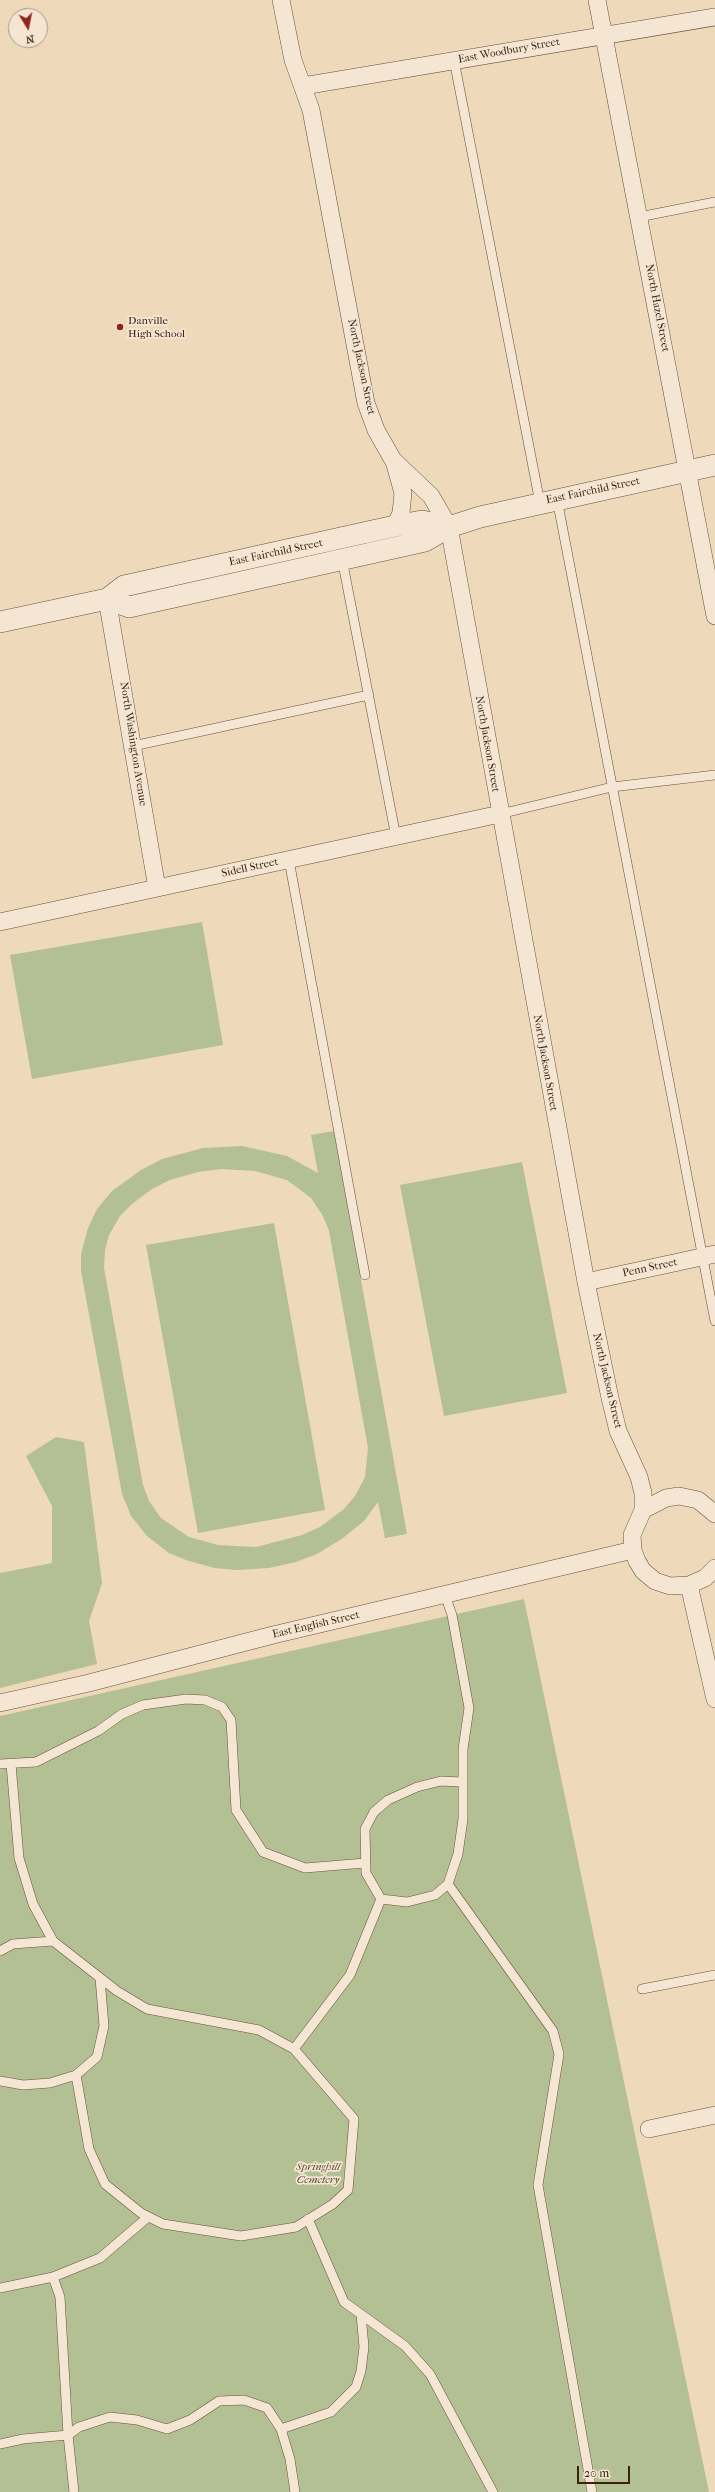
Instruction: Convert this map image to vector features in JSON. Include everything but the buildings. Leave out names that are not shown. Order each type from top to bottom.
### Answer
[{"type":"street","name":"North Jackson Street","points":[[281,0],[293,60],[311,110],[366,403],[376,430],[393,460],[431,496],[449,527],[586,1282],[618,1431],[639,1477],[643,1493],[643,1510]]},
{"type":"street","name":"North Hazel Street","points":[[597,0],[714,606]]},
{"type":"street","name":"East Woodbury Street","points":[[303,86],[715,17]]},
{"type":"street","points":[[393,460],[403,493],[401,513],[395,526]]},
{"type":"street","name":"East Fairchild Street","points":[[0,622],[107,600],[129,606],[425,541],[449,527],[548,501],[715,465]]},
{"type":"street","name":"East Fairchild Street","points":[[107,600],[124,586],[422,520],[449,527]]},
{"type":"street","name":"North Washington Avenue","points":[[107,600],[157,888]]},
{"type":"street","name":"Sidell Street","points":[[0,922],[500,814]]},
{"type":"street","name":"Penn Street","points":[[586,1282],[709,1256]]},
{"type":"street","points":[[715,1514],[698,1500],[679,1496],[661,1500],[643,1510],[632,1535],[633,1550],[643,1571],[655,1581],[670,1586],[689,1585],[705,1578],[715,1568]]},
{"type":"street","name":"East English Street","points":[[0,1703],[633,1550]]},
{"type":"street","points":[[689,1585],[715,1699]]},
{"type":"street","points":[[649,2129],[715,2116]]},
{"type":"lane","points":[[454,60],[548,501],[612,787],[709,1256],[715,1321]]},
{"type":"lane","points":[[640,217],[715,202]]},
{"type":"lane","points":[[342,559],[396,837]]},
{"type":"lane","points":[[133,746],[369,695]]},
{"type":"lane","points":[[500,814],[612,787],[715,775]]},
{"type":"lane","points":[[289,860],[365,1275]]},
{"type":"lane","points":[[381,1899],[407,1902],[435,1895],[448,1884],[454,1870],[463,1819],[463,1748],[469,1708],[452,1615],[445,1595]]},
{"type":"lane","points":[[0,1764],[36,1762],[98,1731],[122,1714],[144,1705],[186,1699],[204,1700],[222,1707],[231,1720],[236,1810],[263,1852],[304,1868],[365,1863]]},
{"type":"lane","points":[[11,1764],[19,1858],[33,1904],[53,1941],[100,1978],[147,2009],[259,2030],[294,2049],[354,2119],[348,2190],[333,2204],[296,2227],[241,2236],[163,2224],[148,2216],[105,2184],[89,2150],[76,2075]]},
{"type":"lane","points":[[381,1899],[366,1873],[365,1863],[365,1829],[374,1812],[388,1800],[416,1787],[441,1781],[462,1782]]},
{"type":"lane","points":[[448,1884],[553,2031],[559,2054],[538,2185],[592,2492]]},
{"type":"lane","points":[[294,2049],[350,1975],[381,1899]]},
{"type":"lane","points":[[0,1951],[13,1944],[53,1941]]},
{"type":"lane","points":[[642,1989],[715,1975]]},
{"type":"lane","points":[[0,2081],[22,2085],[50,2083],[76,2075],[97,2057],[103,2039],[104,2026],[100,1978]]},
{"type":"lane","points":[[0,2288],[54,2276],[100,2258],[148,2216]]},
{"type":"lane","points":[[308,2219],[344,2302],[406,2346],[430,2374],[493,2492]]},
{"type":"lane","points":[[54,2276],[60,2297],[68,2435],[74,2492]]},
{"type":"lane","points":[[281,2429],[331,2412],[356,2387],[361,2371],[364,2347],[361,2315]]},
{"type":"lane","points":[[0,2444],[23,2439],[68,2435],[79,2427],[110,2417],[137,2420],[167,2429],[190,2420],[219,2401],[244,2400],[267,2408],[281,2429],[290,2458],[295,2492]]},
{"type":"green space","points":[[202,922],[223,1045],[32,1079],[10,955]]},
{"type":"green space","points":[[334,1131],[407,1534],[385,1538],[378,1502],[364,1521],[343,1538],[317,1554],[296,1562],[269,1568],[237,1570],[214,1568],[186,1560],[169,1553],[147,1536],[131,1516],[122,1494],[81,1271],[81,1254],[88,1228],[97,1209],[112,1191],[141,1170],[162,1159],[203,1148],[242,1146],[287,1156],[318,1173],[311,1135]],"holes":[[[222,1169],[255,1171],[287,1180],[311,1198],[323,1216],[329,1231],[368,1448],[365,1477],[355,1496],[344,1509],[320,1527],[302,1535],[256,1547],[218,1545],[189,1537],[161,1518],[149,1501],[143,1485],[104,1268],[105,1250],[109,1235],[120,1216],[132,1204],[152,1189],[170,1180],[198,1172]]]},
{"type":"green space","points":[[522,1162],[567,1393],[444,1416],[400,1185]]},
{"type":"green space","points":[[274,1223],[325,1510],[198,1533],[146,1245]]},
{"type":"green space","points":[[56,1437],[84,1442],[102,1583],[89,1621],[97,1664],[0,1688],[0,1573],[52,1563],[52,1506],[26,1456]]},
{"type":"green space","name":"Springhill Cemetery","points":[[524,1599],[709,2492],[0,2492],[0,1716]]},
{"type":"place","name":"Danville High School","points":[[120,327]]}]
